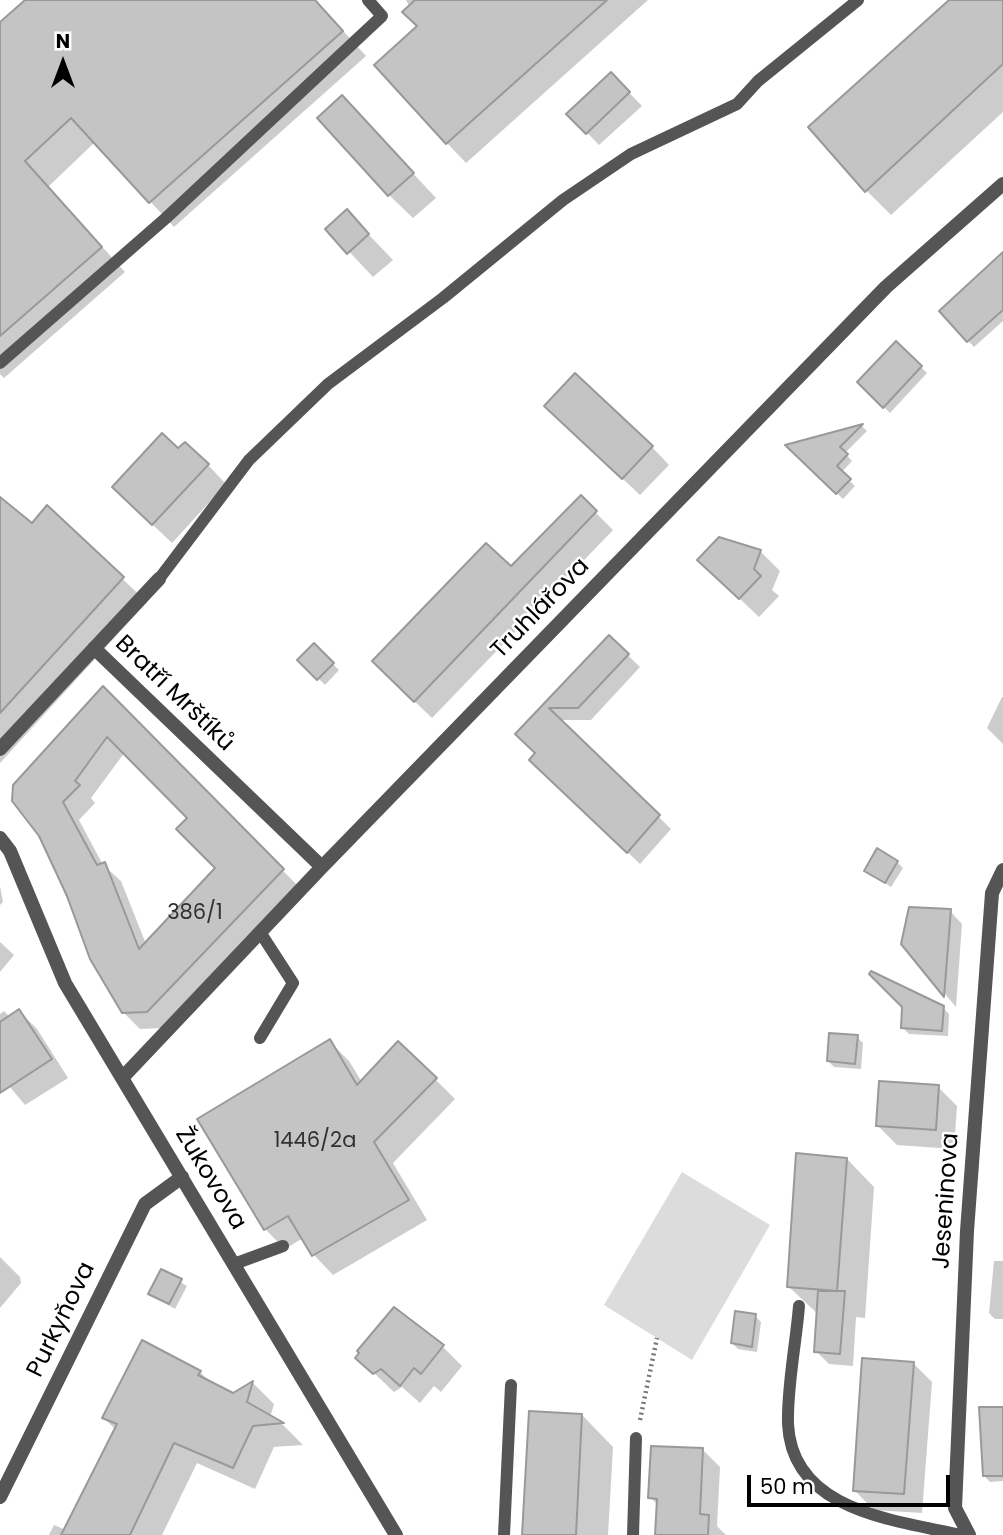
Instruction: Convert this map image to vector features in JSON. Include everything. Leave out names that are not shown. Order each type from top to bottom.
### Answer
[{"type":"street","name":"Truhlářova","points":[[123,1077],[322,867],[886,287],[1003,184]]},
{"type":"street","points":[[94,648],[159,579]]},
{"type":"street","name":"Bratří Mrštíků","points":[[0,748],[94,648],[322,867]]},
{"type":"street","name":"Žukovova","points":[[0,838],[10,851],[65,983],[396,1535]]},
{"type":"street","name":"Jeseninova","points":[[969,1535],[955,1508],[967,1231],[992,893],[1003,870]]},
{"type":"street","name":"Purkyňova","points":[[0,1497],[145,1204],[182,1177]]},
{"type":"lane","points":[[0,363],[166,218],[382,16],[368,0]]},
{"type":"lane","points":[[159,579],[249,460],[328,384],[443,298],[563,200],[620,162],[737,104],[758,82],[858,0]]},
{"type":"lane","points":[[260,932],[293,983],[260,1038]]},
{"type":"lane","points":[[234,1264],[284,1245]]},
{"type":"lane","points":[[799,1306],[788,1424],[796,1463],[830,1499],[869,1515],[961,1535]]},
{"type":"lane","points":[[503,1535],[511,1385]]},
{"type":"lane","points":[[633,1535],[636,1438]]},
{"type":"path","points":[[636,1438],[657,1338]]},
{"type":"shaded area","points":[[682,1172],[770,1225],[692,1360],[604,1305]]},
{"type":"building","points":[[25,0],[315,0],[343,31],[149,203],[71,118],[25,161],[102,247],[0,336],[0,22]]},
{"type":"building","points":[[415,0],[607,0],[446,144],[374,65],[417,26],[402,12]]},
{"type":"building","points":[[949,0],[1003,0],[1003,64],[865,192],[808,127]]},
{"type":"building","points":[[611,72],[630,92],[586,134],[566,114]]},
{"type":"building","points":[[342,95],[414,173],[388,196],[317,118]]},
{"type":"building","points":[[347,209],[369,234],[347,254],[325,229]]},
{"type":"building","points":[[1003,252],[1003,310],[967,342],[939,311]]},
{"type":"building","points":[[896,341],[922,366],[883,408],[857,382]]},
{"type":"building","points":[[575,373],[653,446],[622,479],[544,406]]},
{"type":"building","points":[[863,424],[840,447],[848,454],[837,466],[851,479],[836,494],[785,445]]},
{"type":"building","points":[[162,433],[178,448],[185,442],[209,464],[152,525],[112,487]]},
{"type":"building","points":[[581,495],[597,511],[414,702],[372,661],[486,543],[511,566]]},
{"type":"building","points":[[0,497],[32,523],[47,505],[124,577],[0,713]]},
{"type":"building","points":[[719,537],[761,550],[754,569],[761,576],[739,599],[697,560]]},
{"type":"building","points":[[609,635],[629,654],[578,708],[549,708],[660,815],[627,853],[529,760],[535,753],[515,734]]},
{"type":"building","points":[[314,643],[334,663],[317,680],[297,660]]},
{"type":"building","points":[[103,686],[284,869],[147,1012],[122,1013],[90,959],[67,896],[39,836],[12,801],[13,785]],"holes":[[[107,737],[187,818],[176,829],[215,868],[139,949],[105,862],[97,865],[63,802],[80,785],[75,781]]]},
{"type":"building","points":[[877,848],[898,861],[885,883],[864,871]]},
{"type":"building","points":[[909,907],[951,909],[944,997],[901,944]]},
{"type":"building","points":[[871,971],[944,1006],[942,1031],[901,1028],[902,1007],[869,974]]},
{"type":"building","points":[[19,1009],[52,1059],[0,1093],[0,1022]]},
{"type":"building","points":[[829,1033],[858,1035],[855,1064],[827,1061]]},
{"type":"building","points":[[330,1039],[357,1085],[398,1041],[437,1078],[374,1142],[409,1200],[312,1256],[288,1216],[264,1230],[197,1119]]},
{"type":"building","points":[[879,1081],[939,1085],[936,1130],[876,1126]]},
{"type":"building","points":[[796,1153],[847,1158],[837,1291],[787,1287]]},
{"type":"building","points":[[161,1269],[182,1279],[169,1304],[148,1294]]},
{"type":"building","points":[[818,1291],[845,1291],[840,1354],[814,1352]]},
{"type":"building","points":[[394,1307],[444,1345],[421,1374],[414,1368],[400,1386],[381,1369],[373,1374],[355,1358],[359,1353],[357,1351]]},
{"type":"building","points":[[735,1311],[756,1314],[752,1347],[731,1343]]},
{"type":"building","points":[[142,1340],[201,1371],[198,1375],[233,1393],[253,1381],[247,1402],[284,1423],[253,1426],[233,1468],[174,1443],[130,1535],[61,1535],[117,1424],[102,1418]]},
{"type":"building","points":[[862,1358],[914,1362],[904,1494],[853,1491]]},
{"type":"building","points":[[979,1407],[1003,1407],[1003,1476],[983,1476]]},
{"type":"building","points":[[529,1411],[582,1414],[576,1535],[522,1535]]},
{"type":"building","points":[[651,1446],[703,1448],[700,1514],[709,1515],[708,1535],[655,1535],[657,1499],[648,1498]]}]
